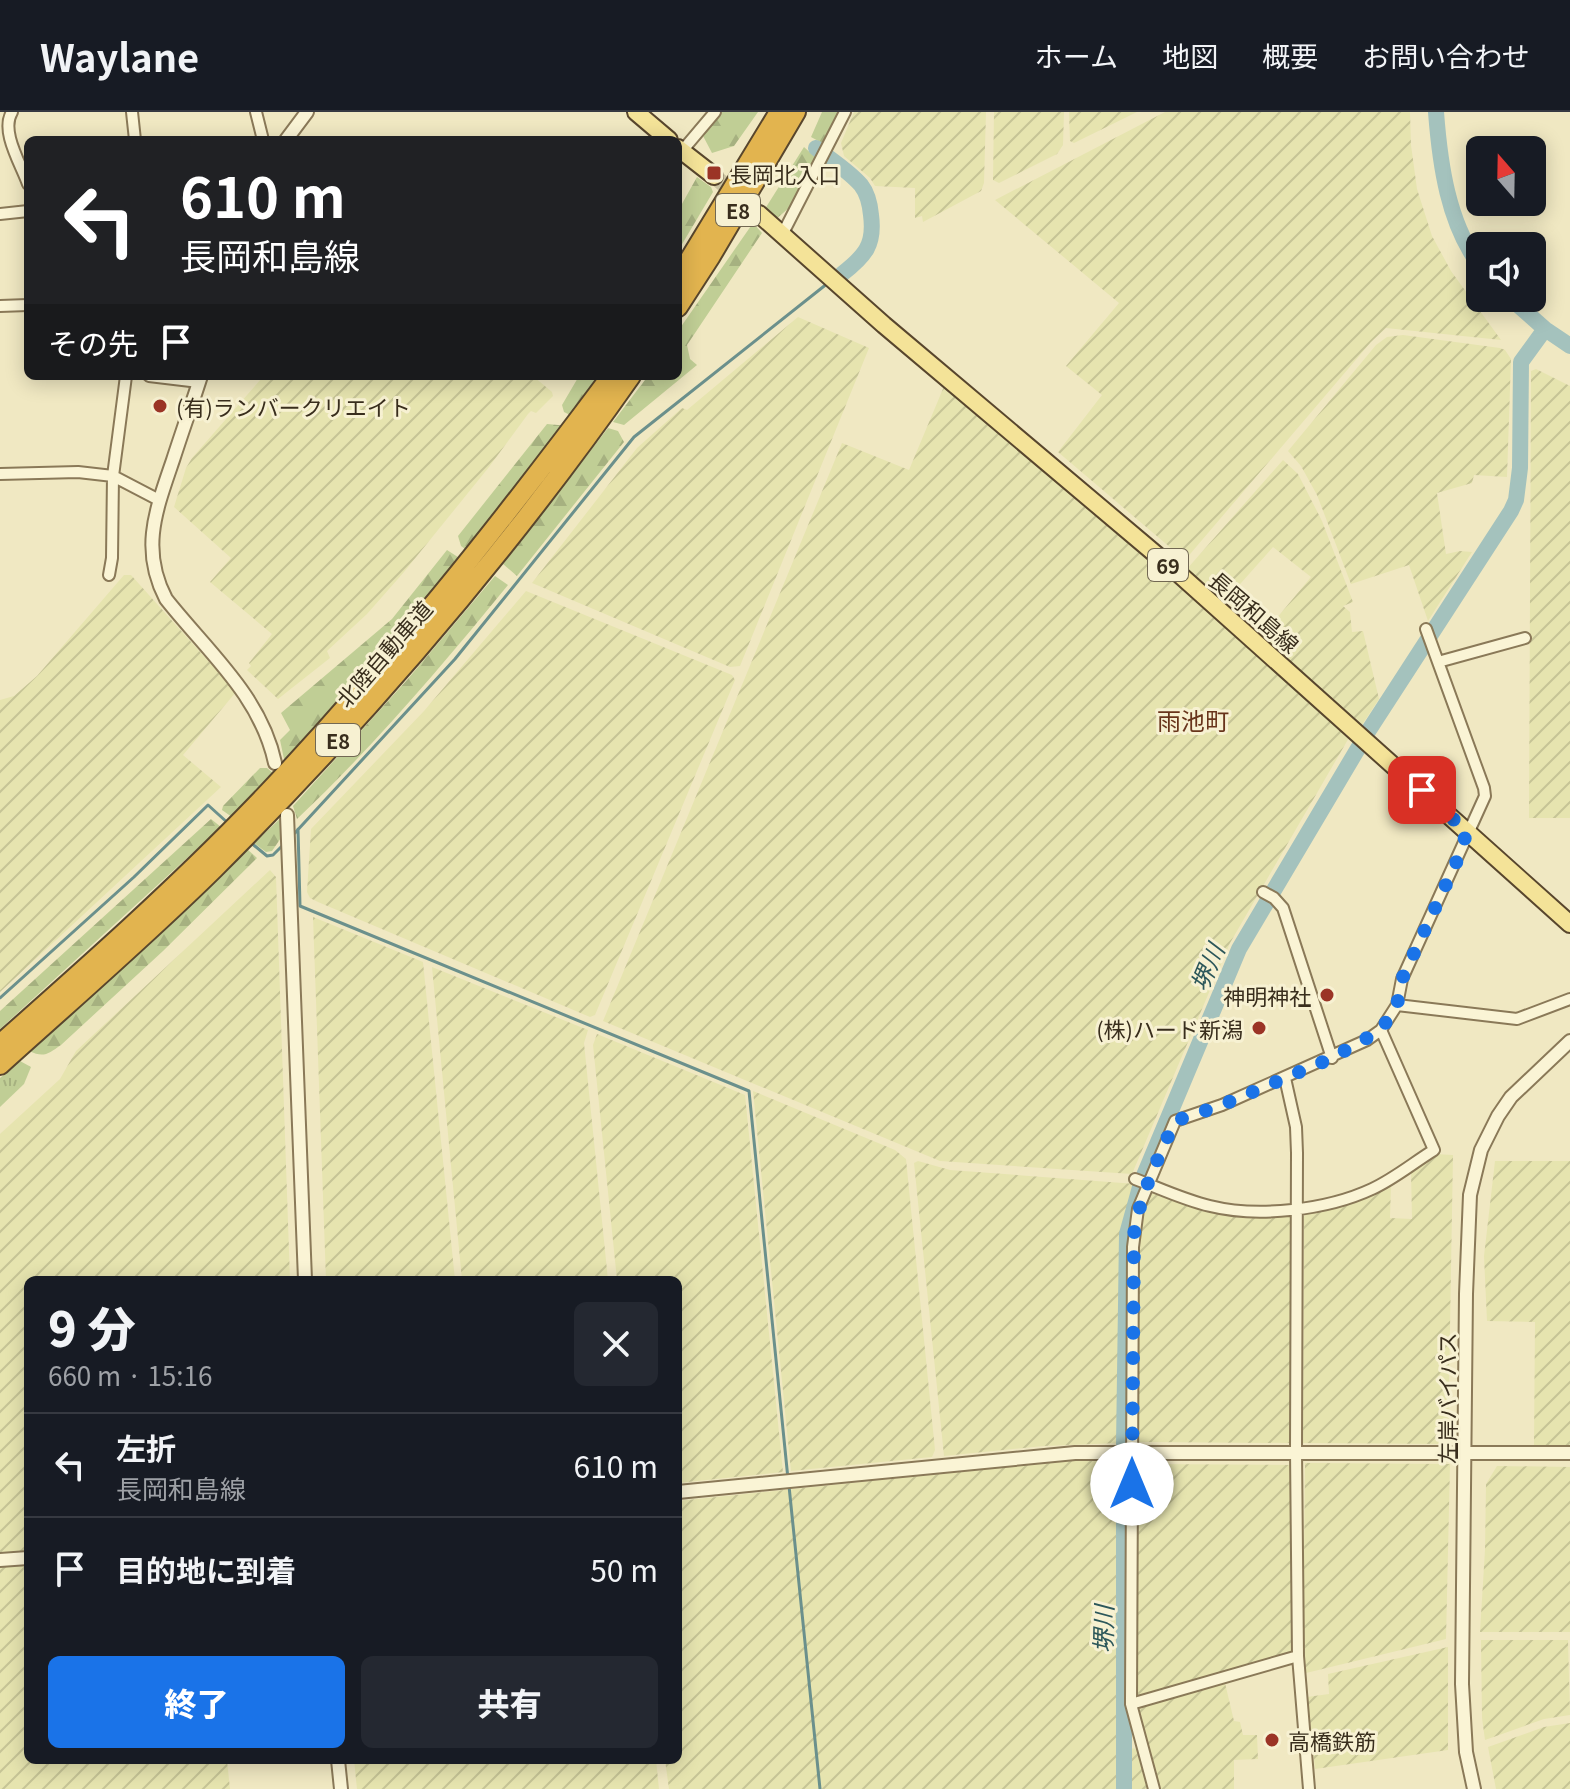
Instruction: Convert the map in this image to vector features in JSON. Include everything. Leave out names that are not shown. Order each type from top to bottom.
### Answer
[{"type":"highway","name":"E8","points":[[682,271],[779,112]]},
{"type":"highway","name":"E8","points":[[682,301],[796,112]]},
{"type":"highway","name":"北陸自動車道","points":[[0,1044],[222,839],[372,678],[497,528],[608,380]]},
{"type":"highway","name":"北陸自動車道","points":[[0,1065],[211,871],[351,726],[481,576],[628,380]]},
{"type":"main road","points":[[636,112],[664,136]]},
{"type":"main road","points":[[682,151],[714,176]]},
{"type":"main road","name":"長岡和島線","points":[[759,214],[884,325],[1178,573],[1570,924]]},
{"type":"street","points":[[12,112],[9,116],[9,133],[24,173]]},
{"type":"street","points":[[132,112],[135,136]]},
{"type":"street","points":[[256,112],[262,136]]},
{"type":"street","points":[[289,136],[307,112]]},
{"type":"street","points":[[682,141],[715,112]]},
{"type":"street","points":[[782,235],[845,112]]},
{"type":"street","points":[[0,214],[24,211]]},
{"type":"street","points":[[0,306],[24,305]]},
{"type":"street","points":[[109,575],[113,476],[125,380]]},
{"type":"street","points":[[200,380],[153,520],[151,542],[157,582],[166,599],[248,698],[262,722],[275,763]]},
{"type":"street","points":[[0,474],[78,472],[113,476],[159,500]]},
{"type":"street","points":[[1154,1789],[1131,1704],[1134,1234],[1138,1209],[1175,1121],[1222,1105],[1332,1058],[1381,1030],[1397,1005],[1402,979],[1485,796],[1426,629]]},
{"type":"street","points":[[1438,662],[1525,638]]},
{"type":"street","points":[[287,815],[305,1276]]},
{"type":"street","points":[[1263,892],[1283,908],[1332,1058]]},
{"type":"street","points":[[1397,1005],[1517,1019],[1570,999]]},
{"type":"street","points":[[1135,1179],[1208,1206],[1229,1210],[1299,1209],[1369,1191],[1434,1150],[1381,1030]]},
{"type":"street","name":"左岸バイパス","points":[[1474,1789],[1466,1752],[1462,1684],[1468,1217],[1474,1173],[1486,1137],[1511,1097],[1570,1041]]},
{"type":"street","points":[[1285,1078],[1296,1127],[1299,1209],[1296,1451],[1298,1656],[1309,1789]]},
{"type":"street","points":[[682,1492],[1075,1453],[1570,1453]]},
{"type":"street","points":[[0,1560],[24,1558]]},
{"type":"street","points":[[1131,1704],[1298,1656]]},
{"type":"street","points":[[338,1764],[341,1789]]},
{"type":"shaded area","points":[[854,112],[986,112],[984,183],[981,191],[923,222],[922,216],[915,218],[915,188],[875,186],[844,156],[841,143]]},
{"type":"shaded area","points":[[994,112],[1064,112],[1063,145],[1057,154],[999,183],[993,180]]},
{"type":"shaded area","points":[[1069,112],[1137,112],[1074,143],[1070,141]]},
{"type":"shaded area","points":[[1165,112],[1410,112],[1417,189],[1432,236],[1466,292],[1466,312],[1481,312],[1501,340],[1386,328],[1185,560],[1058,452],[1102,395],[1066,366],[1119,303],[995,200]]},
{"type":"shaded area","points":[[798,317],[869,348],[740,666],[730,667],[532,583],[637,448],[682,408],[687,410]]},
{"type":"shaded area","points":[[1403,335],[1500,348],[1511,359],[1507,477],[1474,475],[1472,483],[1437,493],[1446,554],[1472,552],[1428,621],[1409,565],[1351,584],[1317,495],[1301,466],[1288,451],[1376,345],[1387,337]]},
{"type":"shaded area","points":[[1536,369],[1570,386],[1570,818],[1529,818],[1531,371]]},
{"type":"shaded area","points":[[260,380],[538,380],[553,396],[536,413],[531,411],[528,414],[404,572],[367,614],[327,651],[330,658],[278,699],[247,670],[272,634],[210,582],[231,558],[174,507],[192,458]]},
{"type":"shaded area","points":[[945,384],[1245,639],[1350,736],[1230,943],[1132,1174],[940,1161],[603,1021],[842,443],[909,470]]},
{"type":"shaded area","points":[[1283,460],[1298,474],[1322,521],[1353,602],[1343,606],[1350,612],[1352,632],[1363,631],[1379,699],[1362,725],[1262,636],[1311,577],[1273,547],[1225,601],[1186,570]]},
{"type":"shaded area","points":[[124,575],[131,575],[236,692],[183,755],[221,787],[0,992],[0,700],[14,696],[37,676]]},
{"type":"shaded area","points":[[526,591],[732,675],[735,680],[595,1015],[590,1017],[318,902],[310,898],[307,892],[311,829],[424,711]]},
{"type":"shaded area","points":[[270,870],[276,877],[290,1276],[24,1276],[24,1764],[227,1764],[230,1789],[0,1789],[0,1134],[60,1079],[76,1051]]},
{"type":"shaded area","points":[[313,917],[423,962],[455,1276],[326,1276]]},
{"type":"shaded area","points":[[432,967],[588,1030],[584,1043],[608,1276],[462,1276]]},
{"type":"shaded area","points":[[597,1034],[745,1095],[783,1472],[682,1483],[682,1276],[617,1276],[593,1045]]},
{"type":"shaded area","points":[[753,1091],[895,1150],[906,1159],[935,1450],[932,1457],[791,1471]]},
{"type":"shaded area","points":[[1434,1154],[1453,1155],[1448,1444],[1303,1443],[1304,1217],[1309,1210],[1391,1185],[1390,1218],[1412,1219],[1411,1171]]},
{"type":"shaded area","points":[[918,1161],[950,1170],[1136,1184],[1122,1232],[1119,1443],[1044,1446],[944,1456],[914,1163]]},
{"type":"shaded area","points":[[1495,1161],[1570,1161],[1570,1446],[1534,1445],[1535,1322],[1487,1321],[1484,1256]]},
{"type":"shaded area","points":[[1154,1192],[1226,1215],[1290,1214],[1294,1218],[1291,1443],[1138,1442],[1138,1230],[1147,1199]]},
{"type":"shaded area","points":[[1073,1460],[1118,1461],[1120,1789],[669,1789],[666,1764],[682,1764],[682,1501]]},
{"type":"shaded area","points":[[1305,1463],[1450,1464],[1446,1639],[1306,1673],[1303,1656]]},
{"type":"shaded area","points":[[1138,1464],[1292,1465],[1292,1654],[1138,1699],[1135,1695]]},
{"type":"shaded area","points":[[1497,1466],[1570,1467],[1570,1632],[1480,1632],[1486,1484]]},
{"type":"shaded area","points":[[1481,1640],[1568,1640],[1570,1715],[1544,1719],[1485,1740]]},
{"type":"shaded area","points":[[1448,1647],[1448,1750],[1315,1769],[1307,1697],[1329,1694],[1328,1674]]},
{"type":"shaded area","points":[[1225,1683],[1234,1721],[1240,1722],[1243,1735],[1257,1735],[1258,1759],[1234,1760],[1234,1789],[1159,1789],[1136,1709]]},
{"type":"shaded area","points":[[1570,1723],[1570,1789],[1496,1789],[1488,1747],[1544,1727]]},
{"type":"shaded area","points":[[1129,1748],[1138,1749],[1150,1789],[1129,1789]]},
{"type":"shaded area","points":[[354,1764],[656,1764],[659,1789],[357,1789]]},
{"type":"green space","points":[[722,112],[758,112],[734,146],[712,153],[702,134]]},
{"type":"green space","points":[[822,112],[838,112],[822,143],[811,137]]},
{"type":"green space","points":[[804,147],[815,157],[790,207],[775,220],[763,212]]},
{"type":"green space","points":[[697,177],[711,187],[713,192],[682,244],[682,204]]},
{"type":"green space","points":[[753,223],[762,233],[687,345],[690,359],[697,365],[682,377],[682,325]]},
{"type":"green space","points":[[577,380],[599,380],[572,416],[564,412],[562,405]]},
{"type":"green space","points":[[645,380],[679,380],[624,425],[613,422]]},
{"type":"green space","points":[[547,424],[569,426],[468,551],[461,546],[458,536]]},
{"type":"green space","points":[[608,428],[618,431],[624,442],[517,576],[503,564]]},
{"type":"green space","points":[[447,550],[464,561],[293,754],[284,759],[280,740],[290,730],[281,713],[392,619]]},
{"type":"green space","points":[[495,576],[508,585],[406,705],[297,819],[293,806],[407,680]]},
{"type":"green space","points":[[260,768],[267,768],[273,773],[272,777],[232,817],[222,810],[223,806]]},
{"type":"green space","points":[[281,818],[283,835],[272,851],[266,852],[254,843]]},
{"type":"green space","points":[[211,819],[221,827],[0,1029],[0,1011]]},
{"type":"green space","points":[[247,849],[257,858],[163,951],[53,1051],[38,1054],[29,1051],[123,968]]},
{"type":"green space","points":[[20,1061],[31,1067],[24,1084],[0,1107],[0,1078]]},
{"type":"waterway","points":[[1436,112],[1443,173],[1453,212],[1466,243]]},
{"type":"waterway","points":[[816,148],[861,185],[869,203],[872,225],[870,242],[857,261],[842,274]]},
{"type":"waterway","points":[[293,835],[455,659],[634,437],[828,283]]},
{"type":"waterway","points":[[1526,312],[1570,346]]},
{"type":"waterway","name":"堺川","points":[[1124,1789],[1127,1234],[1142,1180],[1239,949],[1369,730],[1511,511],[1516,500],[1520,468],[1521,362],[1545,329]]},
{"type":"waterway","points":[[0,998],[134,877],[208,805],[229,824]]},
{"type":"waterway","points":[[298,829],[300,906],[749,1091],[788,1479]]},
{"type":"waterway","points":[[250,842],[267,856],[273,855],[285,843]]},
{"type":"waterway","points":[[789,1486],[820,1789]]},
{"type":"tunnel","points":[[714,176],[759,214]]},
{"type":"place","name":"長岡北入口","points":[[714,173]]},
{"type":"place","name":"(有)ランバークリエイト","points":[[160,406]]},
{"type":"place","name":"神明神社","points":[[1327,995]]},
{"type":"place","name":"(株)ハード新潟","points":[[1259,1028]]},
{"type":"place","name":"高橋鉄筋","points":[[1272,1740]]},
{"type":"district","name":"雨池町","points":[[1193,719]]},
{"type":"route","points":[[1132,1484],[1134,1234],[1143,1195],[1175,1121],[1222,1105],[1332,1058],[1381,1030],[1397,1005],[1402,979],[1456,863],[1467,832],[1422,790]]}]
